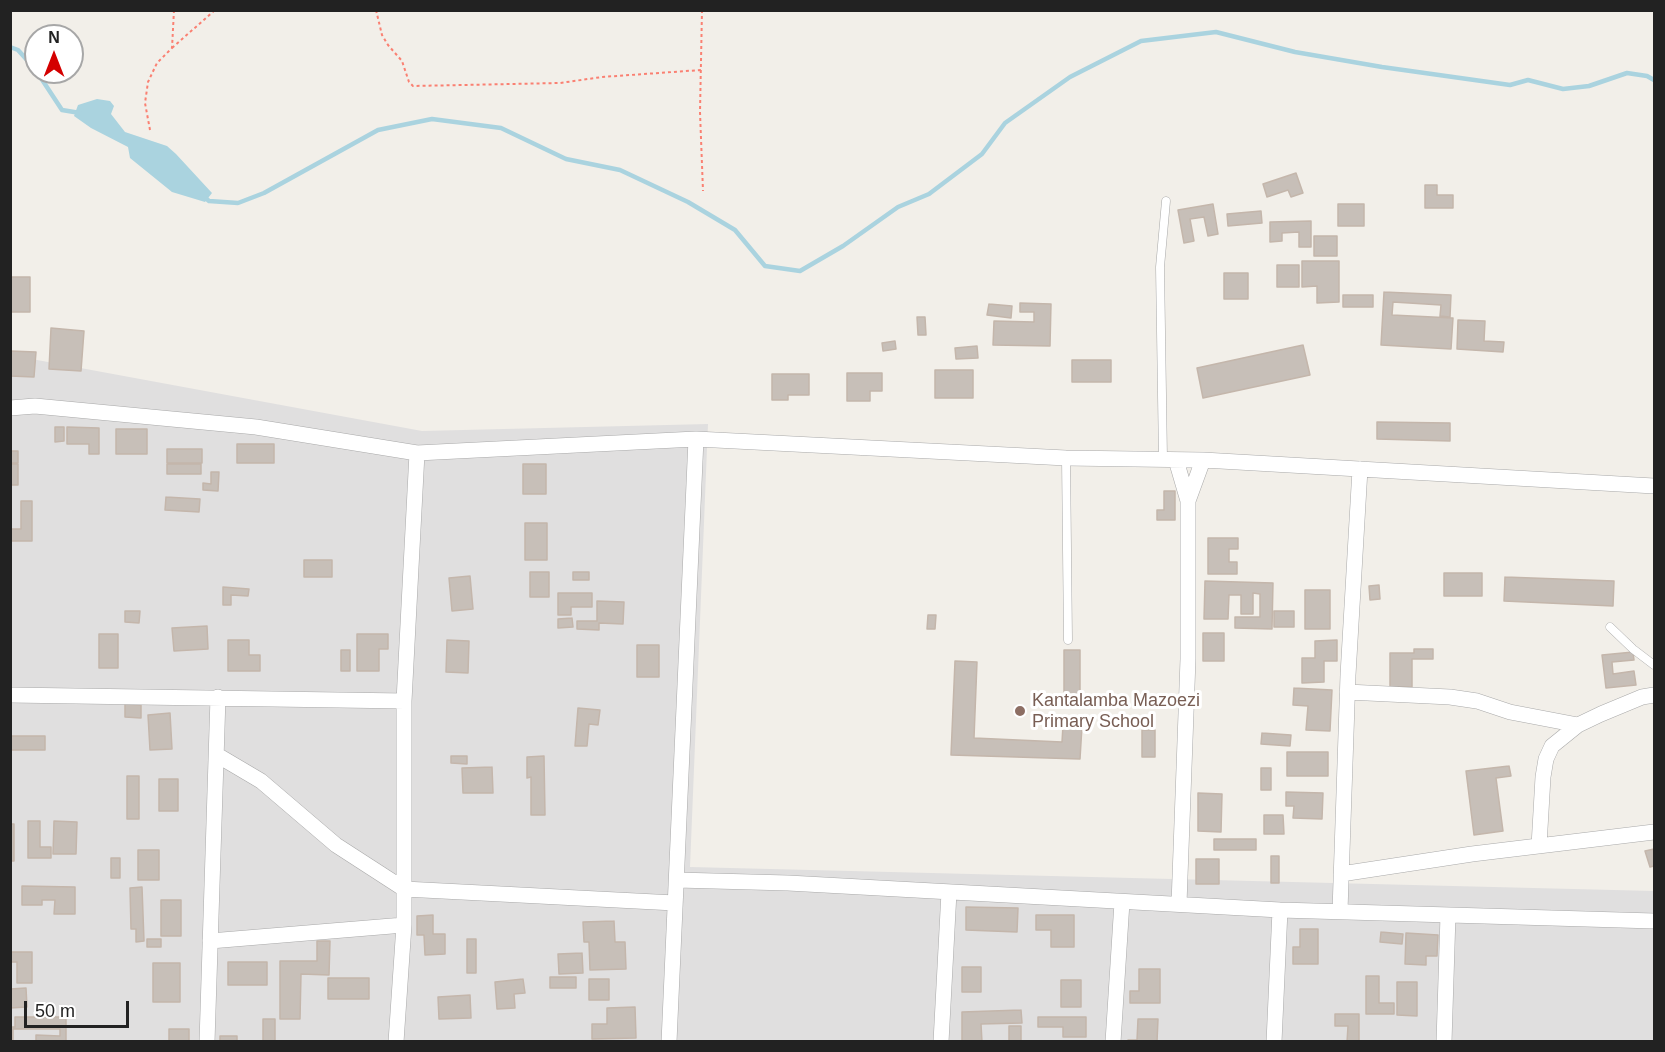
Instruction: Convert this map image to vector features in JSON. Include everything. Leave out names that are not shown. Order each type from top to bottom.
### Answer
[{"type":"street","points":[[10,408],[35,406],[256,427],[417,453],[696,439],[1066,458],[1203,460],[1654,486]]},
{"type":"street","points":[[669,1041],[696,439]]},
{"type":"street","points":[[396,1041],[404,925],[404,701],[417,453]]},
{"type":"street","points":[[1170,459],[1188,501]]},
{"type":"street","points":[[1179,904],[1188,659],[1188,501],[1203,460]]},
{"type":"street","points":[[1340,911],[1347,692],[1360,469]]},
{"type":"street","points":[[1347,692],[1450,697],[1477,701],[1510,712],[1578,725]]},
{"type":"street","points":[[10,695],[404,701]]},
{"type":"street","points":[[1539,846],[1543,777],[1546,759],[1552,746],[1578,725],[1624,703],[1654,695]]},
{"type":"street","points":[[207,1041],[218,697]]},
{"type":"street","points":[[217,755],[261,780],[336,845],[404,889],[675,903]]},
{"type":"street","points":[[1341,874],[1654,832]]},
{"type":"street","points":[[677,880],[788,883],[1280,909],[1654,921]]},
{"type":"street","points":[[941,1041],[949,892]]},
{"type":"street","points":[[1113,1041],[1122,902]]},
{"type":"street","points":[[1274,1041],[1280,909]]},
{"type":"street","points":[[1444,1041],[1448,915]]},
{"type":"street","points":[[210,940],[404,925]]},
{"type":"lane","points":[[1166,201],[1160,267],[1170,459]]},
{"type":"lane","points":[[1066,458],[1068,640]]},
{"type":"lane","points":[[1610,627],[1654,665]]},
{"type":"path","points":[[172,48],[174,10]]},
{"type":"path","points":[[150,130],[145,103],[148,82],[157,63],[215,10]]},
{"type":"path","points":[[376,10],[382,34],[402,61],[409,82],[413,86],[560,83],[602,77],[701,70]]},
{"type":"path","points":[[702,10],[700,112],[703,191]]},
{"type":"shaded area","points":[[10,355],[422,431],[708,424],[690,867],[1654,891],[1654,1041],[11,1041]]},
{"type":"water","points":[[97,99],[110,101],[114,106],[111,114],[125,132],[167,146],[176,154],[212,193],[205,202],[172,192],[130,158],[128,147],[91,128],[74,116],[78,105]]},
{"type":"building","points":[[1296,173],[1303,193],[1291,197],[1288,190],[1267,197],[1263,184]]},
{"type":"building","points":[[1425,185],[1437,185],[1437,195],[1453,195],[1453,208],[1425,208]]},
{"type":"building","points":[[1213,204],[1218,234],[1208,236],[1204,217],[1190,219],[1194,241],[1184,243],[1178,210]]},
{"type":"building","points":[[1338,204],[1364,204],[1364,226],[1338,226]]},
{"type":"building","points":[[1261,211],[1262,223],[1228,226],[1227,214]]},
{"type":"building","points":[[1311,221],[1311,247],[1299,247],[1299,232],[1282,233],[1282,241],[1270,242],[1270,222]]},
{"type":"building","points":[[1314,236],[1337,236],[1337,256],[1314,256]]},
{"type":"building","points":[[1302,261],[1339,261],[1339,302],[1317,303],[1317,286],[1302,287]]},
{"type":"building","points":[[1277,265],[1299,265],[1299,287],[1277,287]]},
{"type":"building","points":[[1224,273],[1248,273],[1248,299],[1224,299]]},
{"type":"building","points":[[10,277],[30,277],[30,312],[10,312]]},
{"type":"building","points":[[1384,292],[1451,295],[1450,317],[1440,316],[1441,305],[1393,302],[1392,315],[1453,318],[1451,349],[1381,345]]},
{"type":"building","points":[[1343,295],[1373,295],[1373,307],[1343,307]]},
{"type":"building","points":[[1020,303],[1051,304],[1050,346],[993,345],[994,321],[1034,322],[1034,312],[1020,312]]},
{"type":"building","points":[[989,304],[1012,306],[1011,318],[987,315]]},
{"type":"building","points":[[917,317],[925,317],[926,335],[918,335]]},
{"type":"building","points":[[1458,320],[1485,321],[1484,341],[1504,342],[1503,352],[1457,349]]},
{"type":"building","points":[[51,328],[84,331],[81,371],[49,369]]},
{"type":"building","points":[[895,341],[896,349],[883,351],[882,343]]},
{"type":"building","points":[[1303,345],[1310,375],[1203,398],[1197,368]]},
{"type":"building","points":[[977,346],[978,358],[956,359],[955,348]]},
{"type":"building","points":[[10,351],[36,352],[34,377],[10,376]]},
{"type":"building","points":[[1072,360],[1111,360],[1111,382],[1072,382]]},
{"type":"building","points":[[935,370],[973,370],[973,398],[935,398]]},
{"type":"building","points":[[847,373],[882,373],[882,391],[870,391],[870,401],[847,401]]},
{"type":"building","points":[[772,374],[809,374],[809,395],[788,395],[788,400],[772,400]]},
{"type":"building","points":[[1377,422],[1450,423],[1450,441],[1377,439]]},
{"type":"building","points":[[55,427],[64,427],[64,441],[55,442]]},
{"type":"building","points":[[67,427],[99,428],[99,454],[89,454],[89,444],[67,444]]},
{"type":"building","points":[[116,429],[147,429],[147,454],[116,454]]},
{"type":"building","points":[[237,444],[274,444],[274,463],[237,463]]},
{"type":"building","points":[[167,449],[202,449],[202,463],[167,463]]},
{"type":"building","points":[[10,451],[18,451],[18,463],[10,463]]},
{"type":"building","points":[[10,464],[18,464],[18,485],[10,485]]},
{"type":"building","points":[[167,464],[201,464],[201,474],[167,474]]},
{"type":"building","points":[[523,464],[546,464],[546,494],[523,494]]},
{"type":"building","points":[[211,472],[219,472],[218,491],[203,490],[203,483],[211,484]]},
{"type":"building","points":[[1164,491],[1175,491],[1175,520],[1157,520],[1157,510],[1164,510]]},
{"type":"building","points":[[166,497],[200,499],[199,512],[165,510]]},
{"type":"building","points":[[21,501],[32,501],[32,541],[10,541],[10,529],[21,529]]},
{"type":"building","points":[[525,523],[547,523],[547,560],[525,560]]},
{"type":"building","points":[[1208,538],[1238,538],[1238,549],[1229,549],[1229,562],[1237,562],[1237,574],[1208,574]]},
{"type":"building","points":[[304,560],[332,560],[332,577],[304,577]]},
{"type":"building","points":[[530,572],[549,572],[549,597],[530,597]]},
{"type":"building","points":[[573,572],[589,572],[589,580],[573,580]]},
{"type":"building","points":[[1444,573],[1482,573],[1482,596],[1444,596]]},
{"type":"building","points":[[470,576],[473,609],[452,611],[449,578]]},
{"type":"building","points":[[1505,577],[1614,581],[1613,606],[1504,601]]},
{"type":"building","points":[[1205,581],[1273,583],[1272,629],[1235,628],[1235,617],[1260,617],[1260,594],[1253,593],[1253,614],[1241,614],[1241,595],[1229,595],[1228,619],[1204,619]]},
{"type":"building","points":[[1379,585],[1380,599],[1370,600],[1369,586]]},
{"type":"building","points":[[223,587],[249,589],[248,596],[231,595],[231,605],[223,605]]},
{"type":"building","points":[[1305,590],[1330,590],[1330,629],[1305,629]]},
{"type":"building","points":[[558,593],[592,593],[592,607],[571,607],[571,615],[558,615]]},
{"type":"building","points":[[597,601],[624,602],[623,624],[599,623],[599,630],[577,629],[577,621],[597,621]]},
{"type":"building","points":[[125,611],[140,611],[139,623],[125,622]]},
{"type":"building","points":[[1274,611],[1294,611],[1294,627],[1274,627]]},
{"type":"building","points":[[928,615],[936,615],[935,629],[927,629]]},
{"type":"building","points":[[572,618],[573,627],[558,628],[558,619]]},
{"type":"building","points":[[207,626],[208,649],[174,651],[172,628]]},
{"type":"building","points":[[1203,633],[1224,633],[1224,661],[1203,661]]},
{"type":"building","points":[[99,634],[118,634],[118,668],[99,668]]},
{"type":"building","points":[[357,634],[388,634],[388,649],[379,649],[379,671],[357,671]]},
{"type":"building","points":[[228,640],[249,640],[249,655],[260,655],[260,671],[228,671]]},
{"type":"building","points":[[447,640],[469,641],[468,673],[446,672]]},
{"type":"building","points":[[1337,640],[1337,661],[1324,661],[1324,682],[1302,683],[1302,658],[1315,658],[1315,641]]},
{"type":"building","points":[[637,645],[659,645],[659,677],[637,677]]},
{"type":"building","points":[[1414,649],[1433,649],[1433,659],[1412,659],[1412,687],[1390,687],[1390,653],[1414,653]]},
{"type":"building","points":[[341,650],[350,650],[350,671],[341,671]]},
{"type":"building","points":[[1064,650],[1080,650],[1080,707],[1064,707]]},
{"type":"building","points":[[1633,652],[1634,660],[1612,662],[1613,674],[1634,671],[1636,685],[1606,688],[1602,655]]},
{"type":"building","points":[[955,661],[977,662],[974,738],[1062,742],[1063,725],[1082,726],[1080,759],[951,755]]},
{"type":"building","points":[[1294,688],[1332,690],[1330,731],[1306,730],[1308,706],[1293,705]]},
{"type":"building","points":[[125,704],[141,705],[141,718],[125,717]]},
{"type":"building","points":[[578,708],[600,710],[598,725],[589,724],[587,746],[575,746]]},
{"type":"building","points":[[170,713],[172,749],[150,750],[148,715]]},
{"type":"building","points":[[1142,730],[1155,730],[1155,757],[1142,757]]},
{"type":"building","points":[[1262,733],[1291,735],[1290,746],[1261,744]]},
{"type":"building","points":[[10,736],[45,736],[45,750],[10,750]]},
{"type":"building","points":[[1287,752],[1328,752],[1328,776],[1287,776]]},
{"type":"building","points":[[451,756],[467,756],[467,764],[451,763]]},
{"type":"building","points":[[544,756],[545,815],[531,815],[531,777],[527,778],[527,757]]},
{"type":"building","points":[[1509,766],[1511,776],[1496,778],[1503,831],[1474,835],[1466,771]]},
{"type":"building","points":[[492,767],[493,793],[463,793],[462,768]]},
{"type":"building","points":[[1261,768],[1271,768],[1271,790],[1261,790]]},
{"type":"building","points":[[127,776],[139,776],[139,819],[127,819]]},
{"type":"building","points":[[159,779],[178,779],[178,811],[159,811]]},
{"type":"building","points":[[1286,792],[1323,793],[1322,819],[1293,818],[1294,806],[1286,806]]},
{"type":"building","points":[[1198,793],[1222,794],[1221,832],[1198,831]]},
{"type":"building","points":[[1264,815],[1283,815],[1284,834],[1264,834]]},
{"type":"building","points":[[28,821],[40,821],[40,847],[51,847],[51,858],[28,858]]},
{"type":"building","points":[[54,821],[77,822],[76,854],[53,854]]},
{"type":"building","points":[[10,824],[14,824],[14,861],[10,861]]},
{"type":"building","points":[[1214,839],[1256,839],[1256,850],[1214,850]]},
{"type":"building","points":[[1654,849],[1654,866],[1650,867],[1645,851]]},
{"type":"building","points":[[138,850],[159,850],[159,880],[138,880]]},
{"type":"building","points":[[1271,856],[1279,856],[1279,883],[1271,883]]},
{"type":"building","points":[[111,858],[120,858],[120,878],[111,878]]},
{"type":"building","points":[[1196,859],[1219,859],[1219,884],[1196,884]]},
{"type":"building","points":[[22,886],[75,887],[75,914],[54,914],[55,900],[42,900],[42,905],[22,905]]},
{"type":"building","points":[[142,887],[144,941],[136,942],[136,929],[131,929],[130,888]]},
{"type":"building","points":[[161,900],[181,900],[181,936],[161,936]]},
{"type":"building","points":[[966,907],[1018,908],[1017,932],[966,930]]},
{"type":"building","points":[[433,915],[433,934],[445,934],[445,954],[425,955],[424,935],[417,935],[417,916]]},
{"type":"building","points":[[1036,915],[1074,915],[1074,947],[1051,947],[1051,930],[1036,930]]},
{"type":"building","points":[[614,921],[615,942],[625,942],[626,969],[590,970],[589,942],[584,942],[583,922]]},
{"type":"building","points":[[1300,929],[1318,929],[1318,964],[1293,964],[1293,947],[1300,947]]},
{"type":"building","points":[[1381,932],[1403,934],[1402,944],[1380,942]]},
{"type":"building","points":[[1406,933],[1438,935],[1437,956],[1426,956],[1426,965],[1405,964]]},
{"type":"building","points":[[147,939],[161,939],[161,947],[147,947]]},
{"type":"building","points":[[467,939],[476,939],[476,973],[467,973]]},
{"type":"building","points":[[317,941],[330,941],[329,975],[301,974],[300,1019],[280,1019],[280,961],[317,961]]},
{"type":"building","points":[[10,952],[32,952],[32,983],[17,983],[17,962],[10,962]]},
{"type":"building","points":[[582,953],[583,973],[559,974],[558,954]]},
{"type":"building","points":[[228,962],[267,962],[267,985],[228,985]]},
{"type":"building","points":[[153,963],[180,963],[180,1002],[153,1002]]},
{"type":"building","points":[[962,967],[981,967],[981,992],[962,992]]},
{"type":"building","points":[[1139,969],[1160,969],[1160,1003],[1130,1003],[1130,991],[1139,991]]},
{"type":"building","points":[[1366,976],[1379,976],[1379,1003],[1394,1003],[1394,1014],[1366,1014]]},
{"type":"building","points":[[550,977],[576,977],[576,988],[550,988]]},
{"type":"building","points":[[328,978],[369,978],[369,999],[328,999]]},
{"type":"building","points":[[523,979],[525,993],[514,994],[515,1008],[497,1009],[495,982]]},
{"type":"building","points":[[589,979],[609,979],[609,1000],[589,1000]]},
{"type":"building","points":[[1061,980],[1081,980],[1081,1007],[1061,1007]]},
{"type":"building","points":[[1397,982],[1417,982],[1417,1016],[1397,1015]]},
{"type":"building","points":[[26,988],[27,1007],[10,1008],[10,989]]},
{"type":"building","points":[[470,995],[471,1018],[439,1019],[438,997]]},
{"type":"building","points":[[635,1007],[636,1038],[592,1039],[592,1024],[607,1024],[607,1008]]},
{"type":"building","points":[[1021,1010],[1022,1023],[981,1024],[982,1042],[962,1042],[962,1012]]},
{"type":"building","points":[[1335,1014],[1359,1014],[1359,1042],[1347,1042],[1348,1026],[1335,1026]]},
{"type":"building","points":[[15,1017],[66,1017],[66,1042],[36,1042],[36,1035],[60,1036],[60,1029],[13,1029],[13,1042],[10,1042],[10,1027],[15,1027]]},
{"type":"building","points":[[1038,1017],[1086,1017],[1086,1037],[1063,1037],[1063,1027],[1038,1027]]},
{"type":"building","points":[[263,1019],[275,1019],[275,1042],[263,1042]]},
{"type":"building","points":[[1138,1019],[1158,1019],[1157,1042],[1128,1042],[1128,1040],[1137,1040]]},
{"type":"building","points":[[1009,1026],[1021,1026],[1021,1042],[1009,1042]]},
{"type":"building","points":[[169,1029],[189,1029],[189,1042],[169,1042]]},
{"type":"building","points":[[220,1036],[237,1036],[237,1042],[220,1042]]},
{"type":"waterway","points":[[202,195],[209,201],[238,203],[264,193],[378,130],[432,119],[501,128],[566,159],[620,170],[688,202],[735,230],[765,266],[800,271],[843,246],[898,207],[929,194],[982,154],[1005,123],[1070,77],[1141,41],[1216,32],[1295,52],[1510,85],[1528,80],[1563,89],[1589,86],[1627,73],[1647,76],[1654,80]]},
{"type":"waterway","points":[[10,47],[18,50],[24,57]]},
{"type":"waterway","points":[[45,84],[62,110],[80,113]]},
{"type":"place","name":"Kantalamba Mazoezi Primary School","points":[[1020,711]]}]
